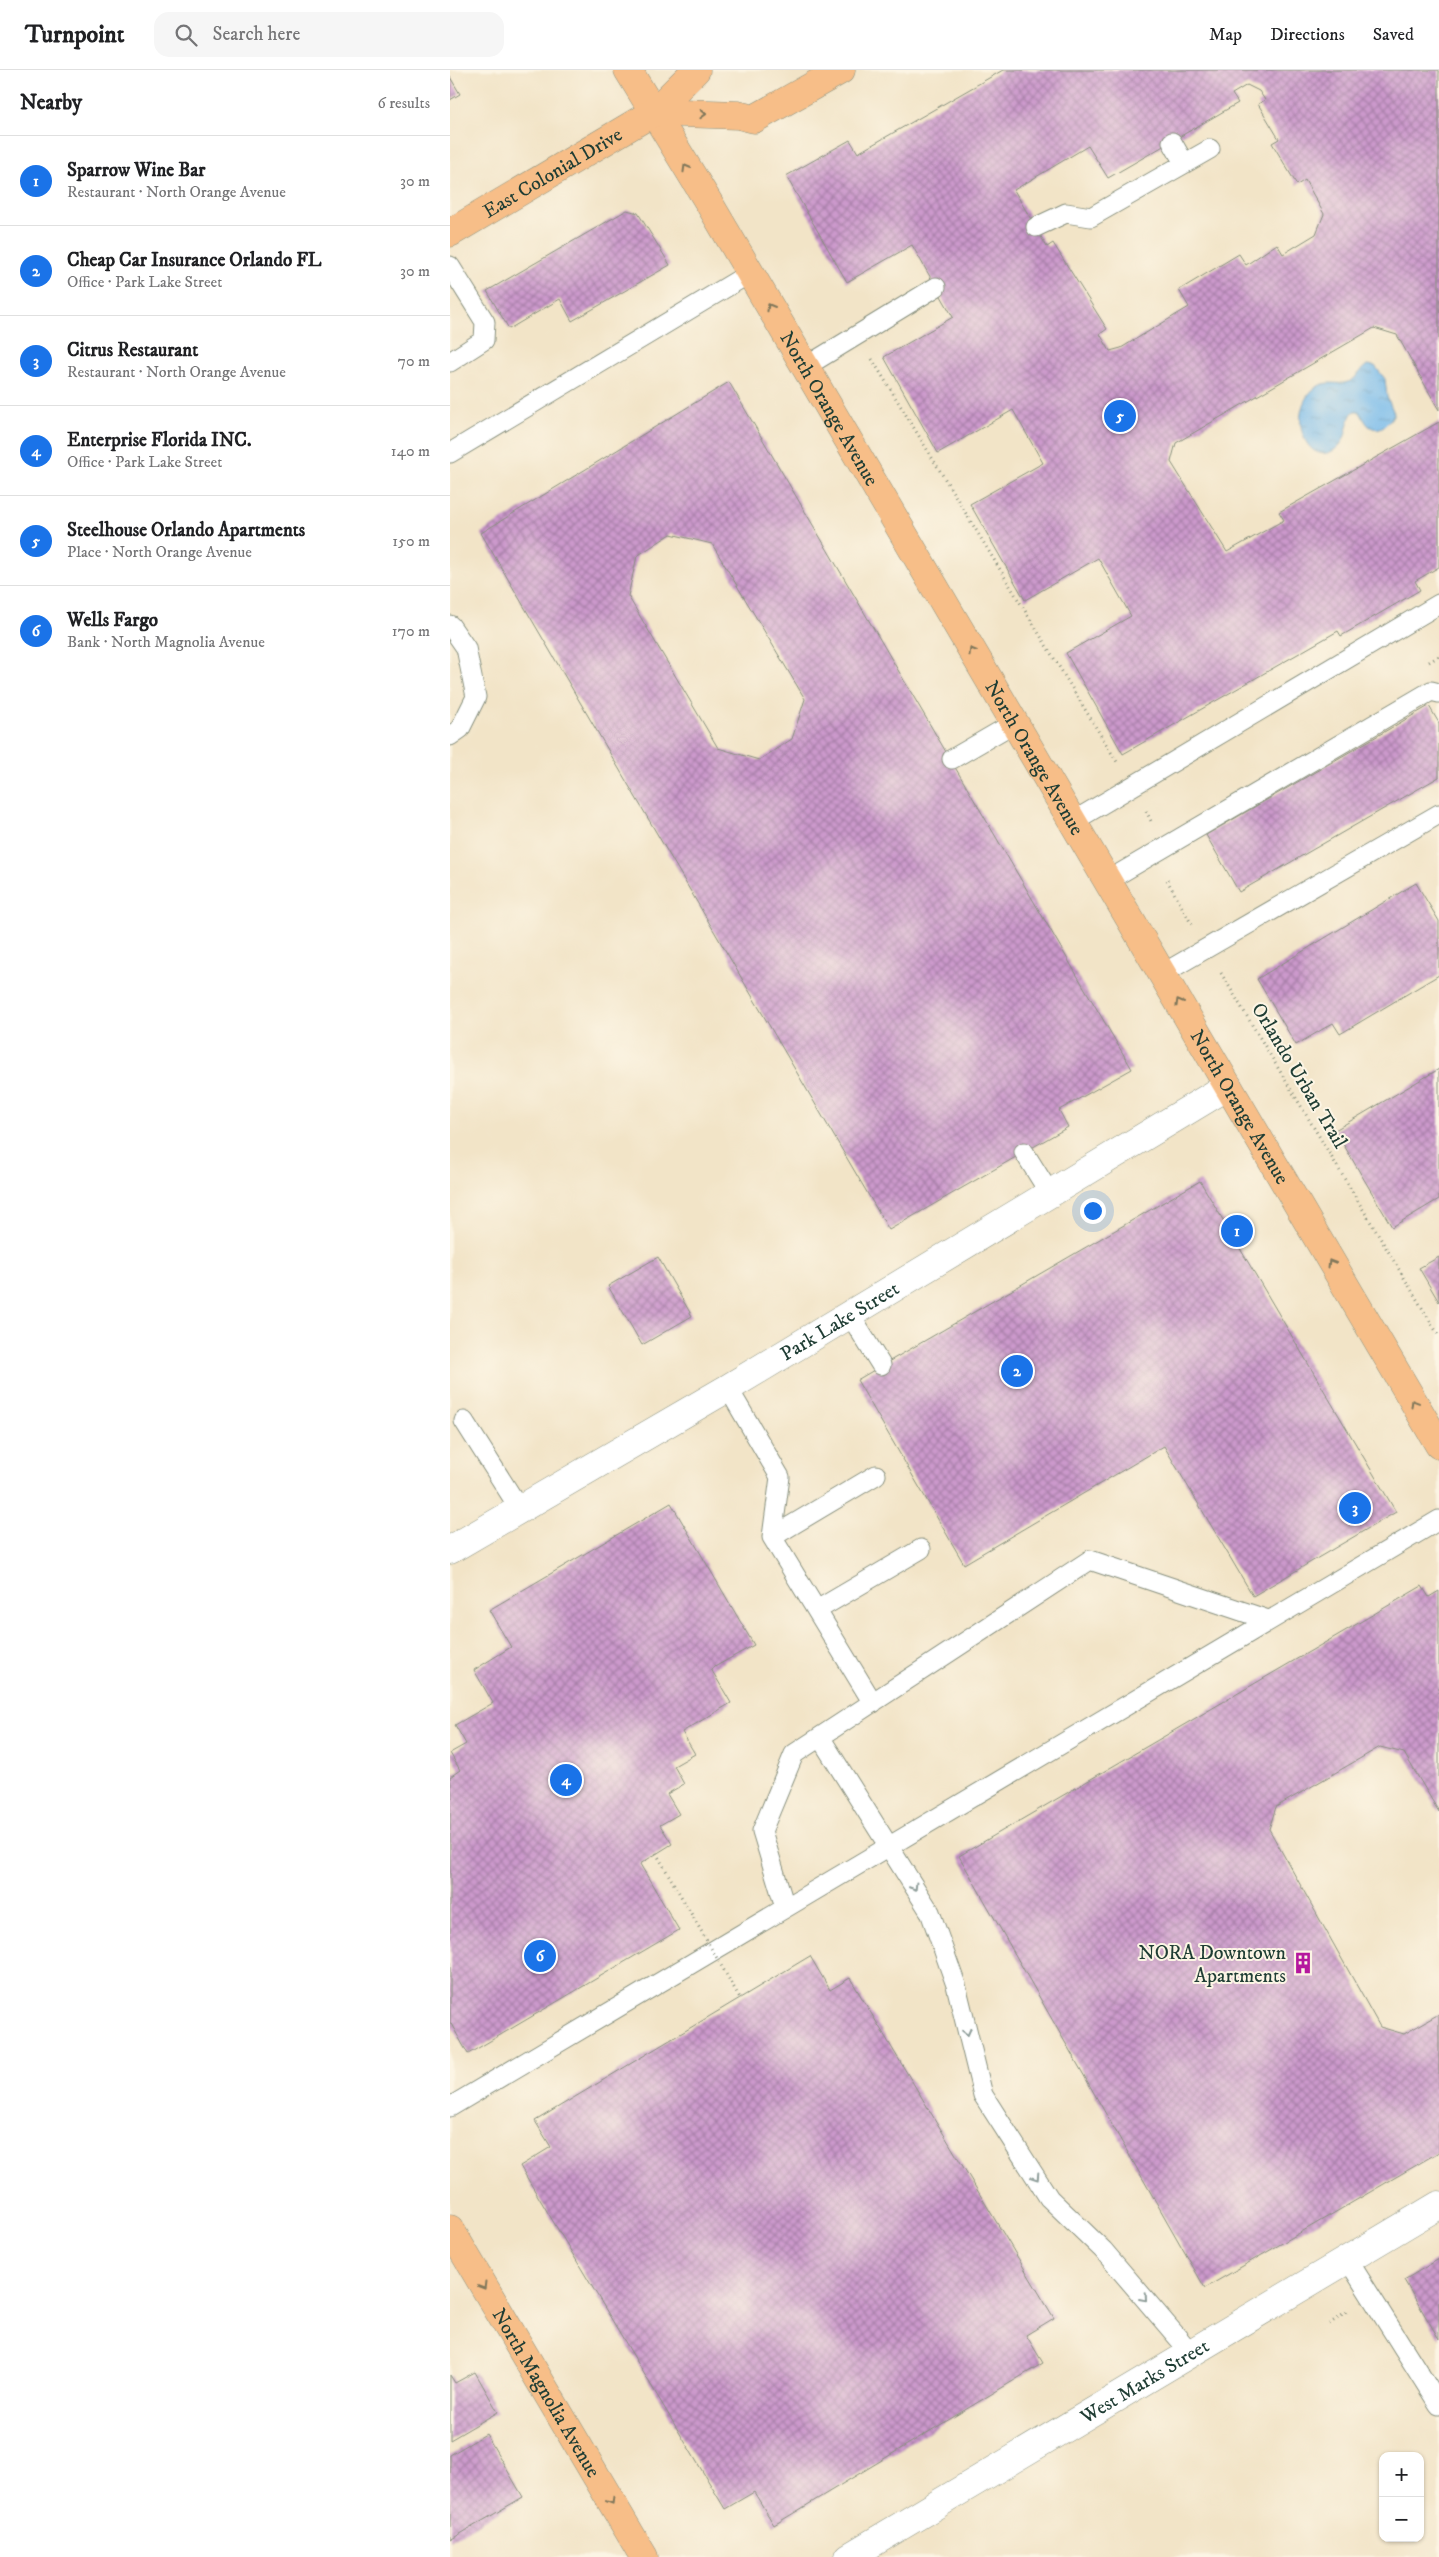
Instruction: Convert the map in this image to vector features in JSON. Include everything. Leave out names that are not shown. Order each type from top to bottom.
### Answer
[{"type":"main road","name":"North Orange Avenue","points":[[628,70],[750,273],[1439,1445]]},
{"type":"main road","name":"East Colonial Drive","points":[[450,233],[654,112],[696,70]]},
{"type":"main road","points":[[654,112],[738,116],[754,119],[842,70]]},
{"type":"main road","name":"North Magnolia Avenue","points":[[454,2245],[644,2557]]},
{"type":"street","name":"Park Lake Street","points":[[450,1550],[519,1508],[728,1388],[1228,1086]]},
{"type":"street","name":"West Marks Street","points":[[849,2557],[1439,2205]]},
{"type":"lane","points":[[1172,142],[1184,163]]},
{"type":"lane","points":[[1036,227],[1066,213],[1091,217],[1210,149]]},
{"type":"lane","points":[[450,266],[485,322],[484,340],[450,362]]},
{"type":"lane","points":[[450,453],[750,273]]},
{"type":"lane","points":[[805,367],[936,287]]},
{"type":"lane","points":[[1072,822],[1439,604]]},
{"type":"lane","points":[[450,625],[466,648],[476,696],[460,729],[450,736]]},
{"type":"lane","points":[[1107,881],[1431,691],[1439,692]]},
{"type":"lane","points":[[952,760],[1014,723]]},
{"type":"lane","points":[[1162,974],[1439,814]]},
{"type":"lane","points":[[1024,1152],[1050,1194]]},
{"type":"lane","points":[[850,1314],[881,1365]]},
{"type":"lane","points":[[728,1388],[780,1476],[772,1537],[873,1702]]},
{"type":"lane","points":[[464,1421],[519,1508]]},
{"type":"lane","points":[[772,1537],[876,1475]]},
{"type":"lane","points":[[450,2107],[784,1907],[1439,1520]]},
{"type":"lane","points":[[817,1610],[921,1549]]},
{"type":"lane","points":[[784,1907],[762,1831],[794,1754],[1090,1560],[1268,1620]]},
{"type":"lane","points":[[820,1738],[930,1912],[956,1985],[983,2095],[1049,2198],[1103,2250],[1191,2353]]},
{"type":"lane","points":[[1348,2260],[1439,2405]]},
{"type":"path","points":[[871,358],[1122,771]]},
{"type":"path","points":[[1152,854],[1153,823]]},
{"type":"path","name":"Orlando Urban Trail","points":[[1152,854],[1206,949],[1439,1336]]},
{"type":"path","points":[[656,1853],[740,1998]]},
{"type":"path","points":[[1328,2324],[1351,2310]]},
{"type":"water","points":[[1367,365],[1375,366],[1385,379],[1387,397],[1394,413],[1392,417],[1384,426],[1376,429],[1368,425],[1359,411],[1354,411],[1339,446],[1328,453],[1318,453],[1310,447],[1304,437],[1301,425],[1301,411],[1306,399],[1320,385],[1351,381]]},
{"type":"building","points":[[1003,70],[1439,70],[1439,410],[1397,335],[1374,328],[1176,443],[1171,462],[1227,552],[1284,520],[1279,512],[1439,422],[1439,567],[1415,581],[1420,590],[1341,636],[1338,631],[1123,754],[1066,653],[1131,616],[1098,558],[1025,600],[970,504],[1043,463],[1013,410],[938,453],[884,357],[953,317],[912,245],[847,282],[786,176],[850,140],[858,153]],"holes":[[[1247,85],[1259,91],[1265,100],[1258,104],[1279,139],[1272,143],[1297,185],[1305,180],[1324,214],[1316,234],[1283,254],[1277,244],[1246,265],[1239,254],[1179,290],[1189,307],[1121,348],[1110,351],[1100,334],[1107,329],[1053,243],[1047,247],[1014,190],[1088,146],[1108,178],[1238,103],[1232,94]]]},
{"type":"building","points":[[450,77],[460,94],[450,100]]},
{"type":"building","points":[[627,210],[638,213],[670,265],[572,321],[560,299],[509,329],[487,291]]},
{"type":"building","points":[[729,382],[1132,1069],[1059,1110],[1068,1127],[889,1230],[481,533]],"holes":[[[671,534],[712,544],[805,699],[792,739],[759,760],[718,748],[628,596],[637,556]]]},
{"type":"building","points":[[1429,706],[1439,723],[1439,777],[1239,892],[1206,835]]},
{"type":"building","points":[[1416,883],[1439,921],[1439,975],[1340,1034],[1333,1023],[1296,1045],[1257,979]]},
{"type":"building","points":[[1439,1069],[1439,1199],[1392,1227],[1335,1130]]},
{"type":"building","points":[[1200,1181],[1396,1512],[1253,1596],[1164,1446],[964,1564],[857,1380]]},
{"type":"building","points":[[658,1257],[692,1316],[642,1345],[608,1286]]},
{"type":"building","points":[[1439,1257],[1439,1302],[1419,1268]]},
{"type":"building","points":[[671,1503],[754,1645],[711,1669],[731,1703],[682,1732],[695,1754],[674,1766],[684,1784],[667,1794],[679,1814],[660,1825],[672,1844],[640,1864],[679,1930],[468,2054],[450,2022],[450,1800],[452,1799],[450,1777],[460,1770],[450,1753],[466,1744],[455,1725],[493,1703],[474,1670],[511,1647],[489,1610]]},
{"type":"building","points":[[1422,1586],[1429,1597],[1439,1591],[1439,1812],[1404,1753],[1380,1747],[1276,1807],[1269,1829],[1380,2027],[1404,2034],[1439,2014],[1439,2152],[1205,2288],[959,1856]]},
{"type":"building","points":[[810,1956],[830,1990],[850,1978],[1054,2318],[1026,2335],[1043,2363],[774,2525],[754,2492],[725,2509],[520,2166],[551,2147],[535,2121]]},
{"type":"building","points":[[1439,2259],[1439,2339],[1404,2280]]},
{"type":"building","points":[[475,2372],[498,2412],[450,2440],[450,2375],[455,2383]]},
{"type":"building","points":[[486,2434],[523,2497],[450,2540],[450,2455]]},
{"type":"place","name":"Steelhouse Orlando Apartments","points":[[1120,416]]},
{"type":"place","name":"Sparrow Wine Bar","points":[[1237,1231]]},
{"type":"place","name":"Cheap Car Insurance Orlando FL","points":[[1017,1371]]},
{"type":"place","name":"Citrus Restaurant","points":[[1355,1508]]},
{"type":"place","name":"Enterprise Florida INC.","points":[[566,1780]]},
{"type":"place","name":"Wells Fargo","points":[[540,1956]]},
{"type":"place","name":"NORA Downtown Apartments","points":[[1303,1963]]}]
